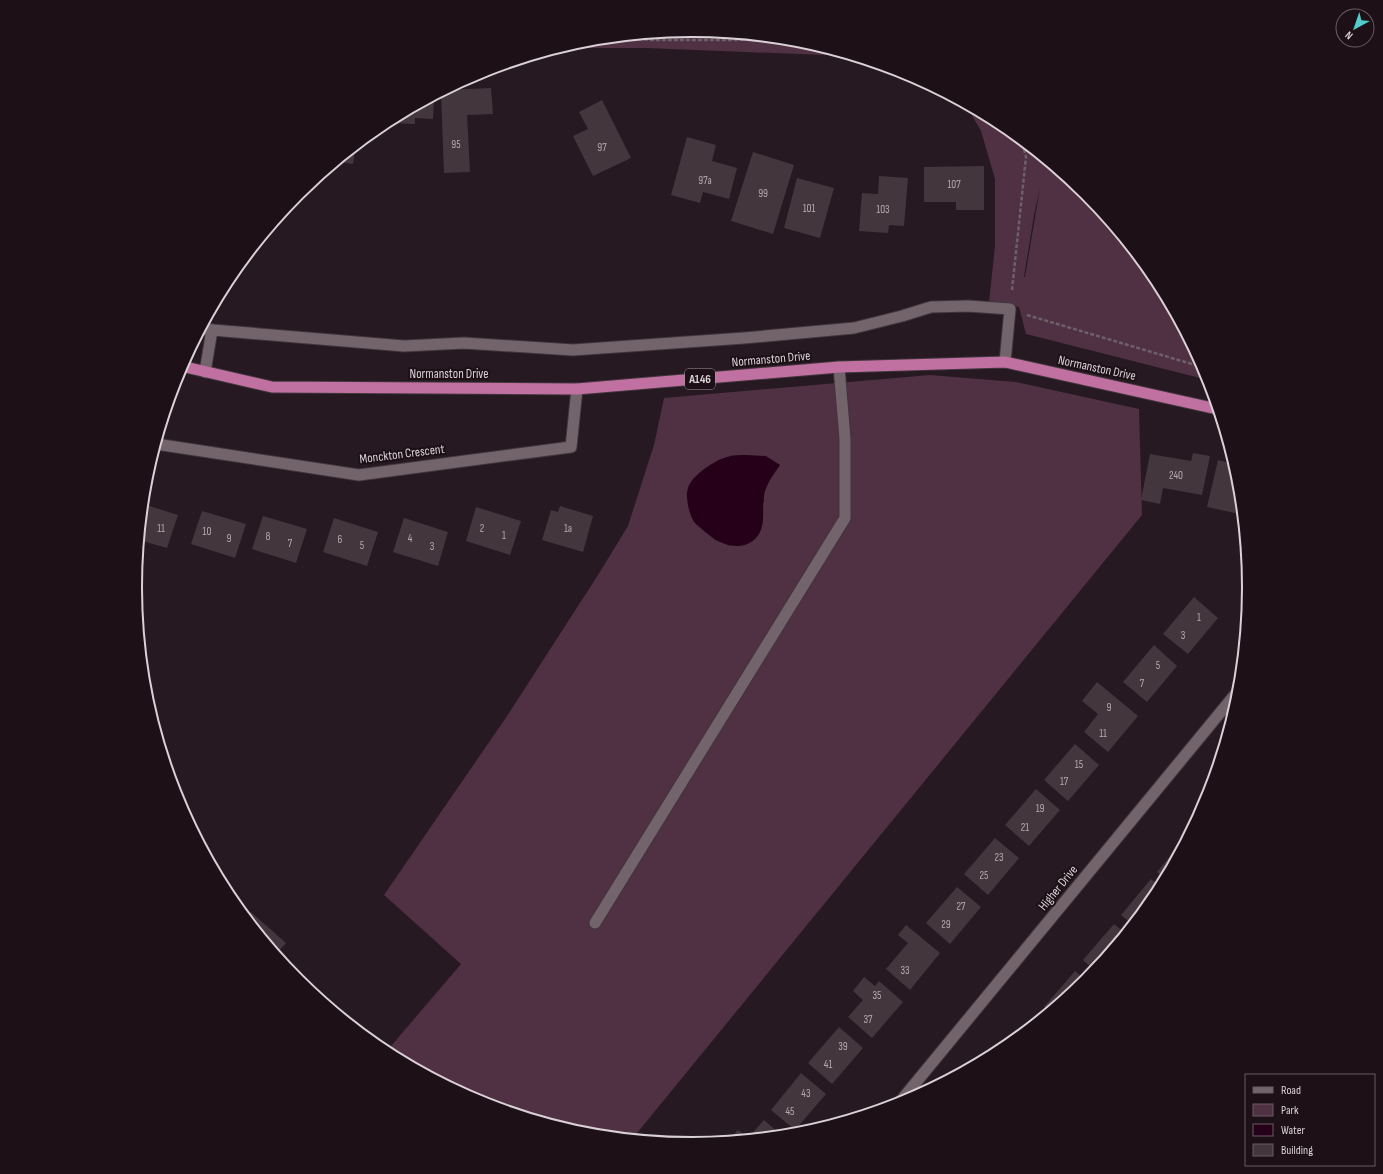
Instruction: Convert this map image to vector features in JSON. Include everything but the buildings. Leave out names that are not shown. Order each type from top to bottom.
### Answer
[{"type":"highway","name":"Normanston Drive","points":[[187,368],[272,387],[577,389],[838,367],[1005,362],[1211,408]]},
{"type":"street","points":[[205,372],[206,329],[404,346],[464,344],[573,350],[744,338],[854,328],[931,307],[968,306],[1010,309],[1005,362]]},
{"type":"street","points":[[595,923],[845,518],[845,439],[838,367]]},
{"type":"street","name":"Monckton Crescent","points":[[160,445],[359,475],[571,447],[577,389]]},
{"type":"street","name":"Higher Drive","points":[[908,1092],[1229,702]]},
{"type":"path","points":[[643,39],[741,40]]},
{"type":"path","points":[[1024,150],[1026,157],[1010,309],[1194,365]]},
{"type":"green space","points":[[656,38],[727,38],[763,42],[831,55],[646,48],[584,48]]},
{"type":"green space","points":[[971,114],[997,130],[1054,173],[1105,224],[1149,281],[1185,344],[1200,378],[1026,334],[1019,307],[989,302],[995,246],[995,179],[981,131]],"holes":[[[1040,188],[1025,277],[1034,215]]]},
{"type":"green space","points":[[930,375],[1016,382],[1139,409],[1142,515],[636,1134],[584,1126],[515,1108],[448,1080],[416,1063],[390,1047],[461,964],[384,895],[507,716],[628,526],[654,445],[664,398]],"holes":[[[780,465],[770,480],[764,493],[764,502],[730,546],[715,540],[693,521]]]},
{"type":"water","points":[[729,456],[766,456],[780,465],[769,480],[765,491],[763,521],[760,533],[750,543],[736,546],[729,545],[722,543],[710,535],[694,521],[689,509],[687,491],[694,478],[710,465]]}]
